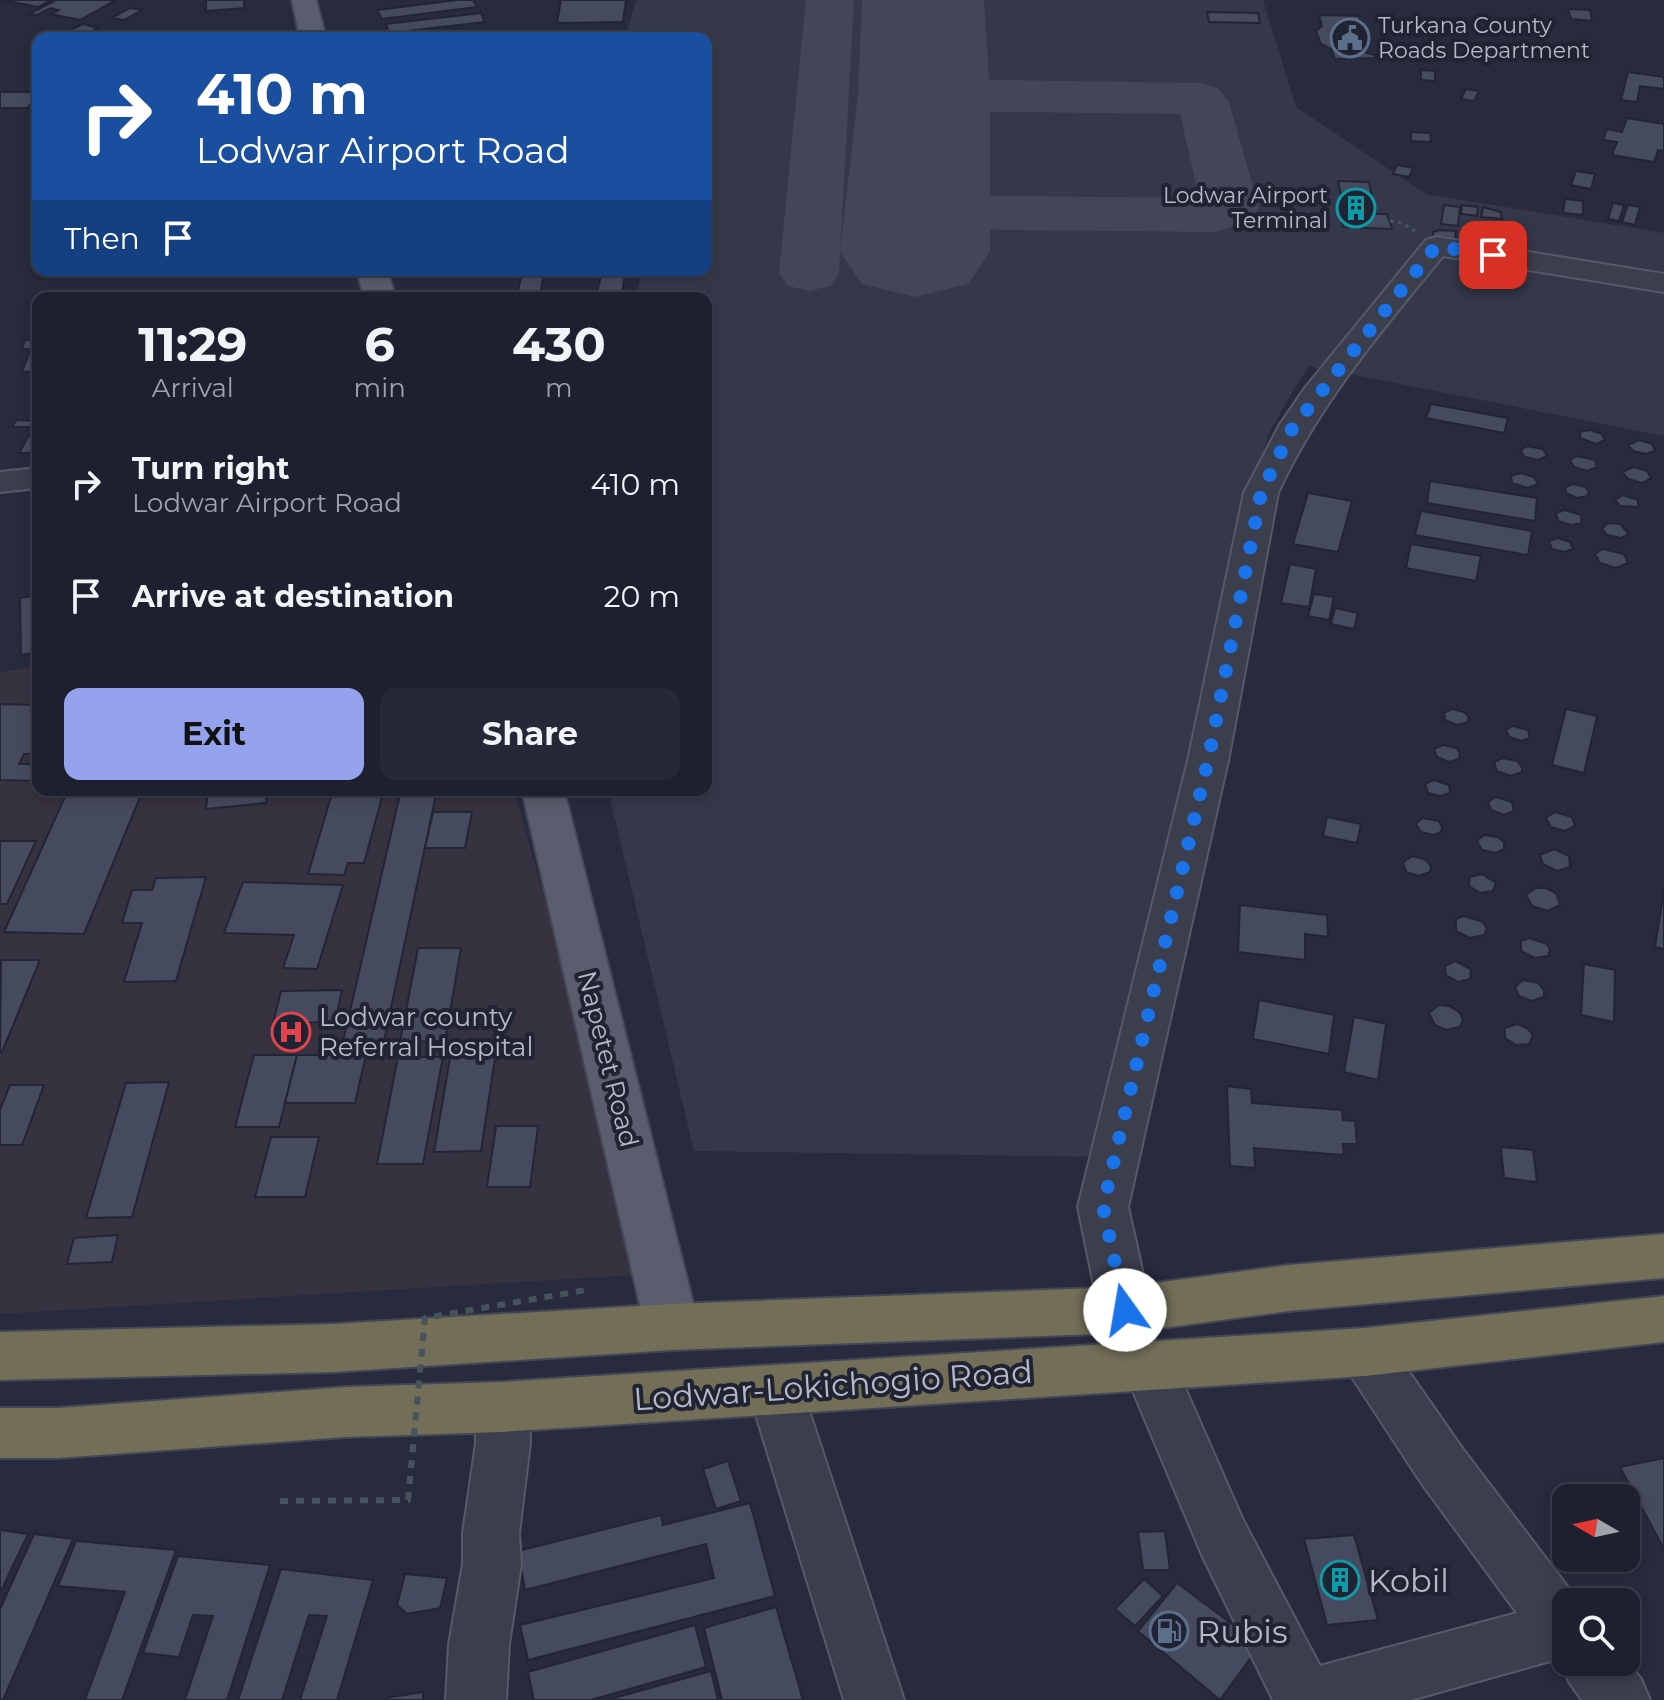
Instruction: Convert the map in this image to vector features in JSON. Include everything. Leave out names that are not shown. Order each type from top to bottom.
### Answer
[{"type":"highway","name":"Lodwar-Lokichogio Road","points":[[0,1356],[334,1348],[672,1327],[1125,1310],[1289,1288],[1664,1256]]},
{"type":"highway","name":"Lodwar-Lokichogio Road","points":[[0,1433],[58,1433],[346,1412],[502,1407],[1365,1352],[1664,1319]]},
{"type":"main road","points":[[304,0],[312,32]]},
{"type":"main road","name":"Napetet Road","points":[[544,796],[672,1327]]},
{"type":"street","points":[[1125,1310],[1103,1207],[1209,756],[1261,493],[1292,429],[1436,246],[1664,283]]},
{"type":"street","points":[[0,482],[32,479]]},
{"type":"street","points":[[1365,1352],[1442,1466],[1552,1613]]},
{"type":"street","points":[[1149,1365],[1222,1536],[1305,1700],[1552,1646]]},
{"type":"street","points":[[775,1389],[874,1700]]},
{"type":"street","points":[[476,1700],[479,1644],[492,1564],[491,1533],[503,1443],[502,1407]]},
{"type":"street","points":[[1601,1676],[1620,1700]]},
{"type":"path","points":[[280,1501],[408,1500],[425,1318],[586,1290]]},
{"type":"shaded area","points":[[636,0],[1263,0],[1296,107],[1426,194],[1664,233],[1664,436],[1309,366],[1293,391],[1268,435],[1232,570],[1105,1157],[694,1151],[609,796],[712,796],[712,292],[637,292],[641,276],[712,276],[712,32],[627,32]]},
{"type":"shaded area","name":"Lodwar county Referral Hospital","points":[[32,667],[32,796],[516,796],[649,1274],[0,1314],[0,672]]},
{"type":"building","points":[[2,0],[52,0],[38,7]]},
{"type":"building","points":[[56,0],[116,0],[80,20],[51,14],[59,10],[51,8],[37,15],[29,14]]},
{"type":"building","points":[[206,0],[244,0],[244,8],[206,11]]},
{"type":"building","points":[[473,0],[477,7],[382,19],[377,10]]},
{"type":"building","points":[[561,0],[626,0],[623,22],[557,23]]},
{"type":"building","points":[[130,8],[142,10],[124,20],[112,18]]},
{"type":"building","points":[[1568,9],[1590,10],[1592,21],[1571,19]]},
{"type":"building","points":[[1207,12],[1258,13],[1260,23],[1209,22]]},
{"type":"building","points":[[481,13],[485,22],[398,32],[389,32],[386,24]]},
{"type":"building","points":[[1319,15],[1359,16],[1360,20],[1354,22],[1366,53],[1376,58],[1335,59],[1331,49],[1321,44],[1316,31],[1322,26]]},
{"type":"building","points":[[83,24],[98,28],[90,32],[66,32]]},
{"type":"building","points":[[1420,49],[1434,50],[1435,62],[1421,61]]},
{"type":"building","points":[[1421,70],[1435,71],[1435,81],[1421,80]]},
{"type":"building","points":[[1628,72],[1664,77],[1664,89],[1640,86],[1637,102],[1621,100]]},
{"type":"building","points":[[1466,89],[1479,91],[1474,101],[1461,99]]},
{"type":"building","points":[[0,92],[32,92],[28,108],[0,108]]},
{"type":"building","points":[[1627,118],[1664,124],[1664,151],[1658,150],[1654,162],[1612,155],[1617,142],[1603,140],[1607,129],[1622,132]]},
{"type":"building","points":[[1411,132],[1430,133],[1431,142],[1411,141]]},
{"type":"building","points":[[1397,165],[1413,168],[1409,177],[1393,174]]},
{"type":"building","points":[[1576,171],[1595,174],[1591,189],[1571,185]]},
{"type":"building","name":"Lodwar Airport Terminal","points":[[1338,181],[1369,182],[1376,214],[1387,214],[1392,229],[1343,227],[1337,202],[1342,202]]},
{"type":"building","points":[[1565,199],[1583,201],[1583,215],[1563,213]]},
{"type":"building","points":[[1613,203],[1624,205],[1619,221],[1608,219]]},
{"type":"building","points":[[1444,205],[1460,207],[1458,226],[1441,224]]},
{"type":"building","points":[[1462,205],[1478,207],[1477,216],[1461,214]]},
{"type":"building","points":[[1628,205],[1640,207],[1635,225],[1622,222]]},
{"type":"building","points":[[1483,207],[1501,212],[1502,219],[1481,217]]},
{"type":"building","points":[[1456,231],[1455,241],[1433,238],[1433,232]]},
{"type":"building","points":[[522,276],[544,276],[540,292],[518,292]]},
{"type":"building","points":[[601,276],[625,276],[622,292],[597,292]]},
{"type":"building","points":[[25,340],[32,340],[32,371],[22,372],[31,349],[22,349]]},
{"type":"building","points":[[1431,404],[1508,418],[1504,433],[1426,418]]},
{"type":"building","points":[[17,420],[32,421],[32,427],[12,427]]},
{"type":"building","points":[[32,430],[32,453],[19,453]]},
{"type":"building","points":[[1590,430],[1602,434],[1605,440],[1596,444],[1580,438],[1580,432]]},
{"type":"building","points":[[1639,440],[1652,444],[1655,451],[1646,454],[1633,451],[1628,445]]},
{"type":"building","points":[[1527,446],[1543,449],[1547,456],[1538,460],[1525,457],[1520,451]]},
{"type":"building","points":[[1577,456],[1595,460],[1597,467],[1587,471],[1574,467],[1570,460]]},
{"type":"building","points":[[1634,467],[1647,471],[1651,478],[1642,483],[1628,479],[1622,472]]},
{"type":"building","points":[[1521,473],[1534,477],[1538,484],[1528,488],[1512,483],[1511,476]]},
{"type":"building","points":[[1430,481],[1537,498],[1535,521],[1427,503]]},
{"type":"building","points":[[1573,484],[1585,487],[1589,492],[1587,496],[1577,498],[1566,493],[1565,487]]},
{"type":"building","points":[[1308,493],[1352,501],[1338,552],[1293,544]]},
{"type":"building","points":[[1623,495],[1638,500],[1638,507],[1620,506],[1615,500]]},
{"type":"building","points":[[1565,510],[1581,515],[1582,523],[1571,525],[1558,521],[1556,513]]},
{"type":"building","points":[[1421,511],[1532,531],[1528,555],[1415,535]]},
{"type":"building","points":[[1607,523],[1620,524],[1629,534],[1621,538],[1607,535],[1602,529]]},
{"type":"building","points":[[1558,538],[1570,542],[1573,549],[1564,552],[1552,549],[1549,541]]},
{"type":"building","points":[[1411,544],[1481,556],[1476,581],[1406,568]]},
{"type":"building","points":[[1603,549],[1624,554],[1628,563],[1616,568],[1600,563],[1595,554]]},
{"type":"building","points":[[1290,564],[1316,569],[1309,607],[1281,603]]},
{"type":"building","points":[[1314,594],[1334,597],[1329,620],[1308,616]]},
{"type":"building","points":[[32,596],[32,653],[21,655],[20,598]]},
{"type":"building","points":[[1335,608],[1358,613],[1354,629],[1331,624]]},
{"type":"building","points":[[0,704],[32,705],[32,754],[24,754],[19,764],[32,764],[32,781],[0,780]]},
{"type":"building","points":[[1452,709],[1464,712],[1469,717],[1468,722],[1457,725],[1445,720],[1444,713]]},
{"type":"building","points":[[1566,709],[1597,716],[1584,773],[1552,765]]},
{"type":"building","points":[[1513,726],[1528,730],[1530,738],[1521,741],[1509,737],[1506,730]]},
{"type":"building","points":[[1443,745],[1456,748],[1460,753],[1459,759],[1449,762],[1437,757],[1434,749]]},
{"type":"building","points":[[1503,758],[1517,761],[1522,772],[1511,776],[1497,771],[1494,762]]},
{"type":"building","points":[[1434,780],[1449,785],[1450,793],[1440,796],[1428,793],[1425,784]]},
{"type":"building","points":[[65,796],[141,796],[84,934],[4,932]]},
{"type":"building","points":[[207,796],[267,796],[266,803],[206,809]]},
{"type":"building","points":[[331,796],[382,796],[364,863],[348,863],[344,875],[308,874]]},
{"type":"building","points":[[400,796],[436,796],[383,1046],[342,1046]]},
{"type":"building","points":[[1496,797],[1512,802],[1514,811],[1504,815],[1491,810],[1488,802]]},
{"type":"building","points":[[433,812],[472,812],[465,848],[425,848]]},
{"type":"building","points":[[1555,812],[1572,817],[1575,826],[1565,831],[1551,827],[1546,818]]},
{"type":"building","points":[[1327,817],[1361,824],[1357,843],[1323,836]]},
{"type":"building","points":[[1422,818],[1439,821],[1441,832],[1434,835],[1421,832],[1416,824]]},
{"type":"building","points":[[1484,835],[1498,837],[1504,842],[1504,849],[1496,853],[1482,850],[1477,841]]},
{"type":"building","points":[[0,841],[36,841],[7,904],[0,904]]},
{"type":"building","points":[[1554,849],[1569,856],[1570,867],[1557,871],[1543,864],[1540,855]]},
{"type":"building","points":[[1413,856],[1426,860],[1431,866],[1430,872],[1419,876],[1406,872],[1403,862]]},
{"type":"building","points":[[1482,874],[1496,883],[1493,891],[1480,893],[1469,886],[1470,877]]},
{"type":"building","points":[[206,877],[176,981],[124,982],[142,923],[122,923],[132,890],[152,890],[156,878]]},
{"type":"building","points":[[243,882],[343,885],[317,969],[283,968],[294,935],[224,933]]},
{"type":"building","points":[[1535,888],[1546,888],[1556,893],[1560,905],[1548,911],[1532,906],[1526,895]]},
{"type":"building","points":[[1664,890],[1664,949],[1655,947]]},
{"type":"building","points":[[1240,905],[1327,915],[1328,937],[1305,934],[1305,960],[1238,952]]},
{"type":"building","points":[[1464,916],[1483,922],[1487,929],[1484,935],[1470,938],[1456,931],[1456,919]]},
{"type":"building","points":[[1529,938],[1547,944],[1550,950],[1548,956],[1535,958],[1521,951],[1521,941]]},
{"type":"building","points":[[418,948],[461,948],[445,1041],[400,1042]]},
{"type":"building","points":[[1,960],[40,960],[0,1052]]},
{"type":"building","points":[[1455,961],[1471,969],[1470,979],[1458,982],[1446,975],[1445,966]]},
{"type":"building","points":[[1584,964],[1615,970],[1614,1022],[1581,1015]]},
{"type":"building","points":[[1523,980],[1538,983],[1544,990],[1544,997],[1532,1001],[1519,996],[1515,987]]},
{"type":"building","points":[[342,990],[335,1022],[273,1023],[281,991]]},
{"type":"building","points":[[1259,1000],[1334,1015],[1329,1054],[1253,1039]]},
{"type":"building","points":[[1439,1005],[1459,1012],[1463,1019],[1460,1027],[1446,1030],[1435,1025],[1429,1013]]},
{"type":"building","points":[[1354,1017],[1386,1024],[1378,1080],[1344,1072]]},
{"type":"building","points":[[1517,1024],[1533,1035],[1529,1044],[1516,1045],[1505,1038],[1505,1028]]},
{"type":"building","points":[[497,1045],[481,1151],[434,1152],[452,1046]]},
{"type":"building","points":[[254,1055],[297,1055],[279,1127],[235,1127]]},
{"type":"building","points":[[297,1055],[366,1055],[355,1103],[285,1103]]},
{"type":"building","points":[[398,1057],[443,1057],[423,1164],[377,1164]]},
{"type":"building","points":[[169,1082],[132,1217],[86,1218],[126,1083]]},
{"type":"building","points":[[10,1085],[44,1085],[22,1145],[0,1145],[0,1110]]},
{"type":"building","points":[[1227,1086],[1251,1089],[1252,1103],[1342,1110],[1343,1120],[1355,1121],[1357,1144],[1343,1144],[1344,1155],[1254,1148],[1255,1168],[1230,1166]]},
{"type":"building","points":[[496,1126],[538,1126],[530,1187],[487,1187]]},
{"type":"building","points":[[271,1137],[319,1137],[305,1197],[255,1197]]},
{"type":"building","points":[[1501,1147],[1533,1150],[1537,1182],[1504,1178]]},
{"type":"building","points":[[118,1235],[112,1262],[67,1264],[74,1238]]},
{"type":"building","points":[[1664,1458],[1664,1549],[1640,1504],[1640,1484],[1629,1484],[1620,1467]]},
{"type":"building","points":[[728,1461],[741,1501],[716,1509],[703,1469]]},
{"type":"building","points":[[750,1503],[775,1596],[528,1660],[520,1625],[714,1578],[706,1544],[525,1590],[518,1551],[661,1515],[663,1525]]},
{"type":"building","points":[[0,1530],[28,1534],[0,1593]]},
{"type":"building","points":[[1165,1531],[1170,1570],[1143,1570],[1138,1532]]},
{"type":"building","points":[[34,1534],[73,1539],[3,1700],[0,1700],[0,1609]]},
{"type":"building","name":"Kobil","points":[[1354,1535],[1378,1620],[1327,1625],[1304,1539]]},
{"type":"building","points":[[76,1541],[176,1550],[122,1700],[85,1700],[125,1592],[58,1586]]},
{"type":"building","points":[[178,1556],[270,1565],[227,1700],[185,1700],[213,1616],[193,1615],[179,1657],[143,1653]]},
{"type":"building","points":[[281,1569],[373,1580],[337,1700],[300,1700],[327,1616],[309,1615],[282,1700],[238,1700]]},
{"type":"building","points":[[405,1574],[447,1578],[440,1608],[407,1614],[397,1605]]},
{"type":"building","points":[[1144,1579],[1163,1596],[1135,1626],[1115,1609]]},
{"type":"building","points":[[1177,1583],[1260,1645],[1220,1700],[1138,1631]]},
{"type":"building","points":[[776,1607],[803,1700],[722,1700],[704,1628]]},
{"type":"building","points":[[695,1625],[706,1667],[591,1700],[534,1700],[528,1672]]},
{"type":"building","points":[[711,1671],[718,1700],[607,1700]]},
{"type":"building","points":[[423,1692],[423,1700],[386,1700],[386,1698]]},
{"type":"taxiway","points":[[809,273],[830,0]]},
{"type":"taxiway","points":[[917,212],[1216,215],[1230,208],[1203,102],[1199,99],[924,95]]},
{"type":"runway","points":[[915,252],[924,95],[923,0]]},
{"type":"place","name":"Turkana County Roads Department","points":[[1350,38]]},
{"type":"place","name":"Lodwar Airport Terminal","points":[[1356,208]]},
{"type":"place","name":"Lodwar county Referral Hospital","points":[[291,1032]]},
{"type":"place","name":"Kobil","points":[[1340,1580]]},
{"type":"place","name":"Rubis","points":[[1169,1631]]},
{"type":"route","points":[[1125,1310],[1103,1207],[1209,756],[1261,493],[1276,456],[1292,429],[1343,360],[1436,246],[1493,255]]}]
